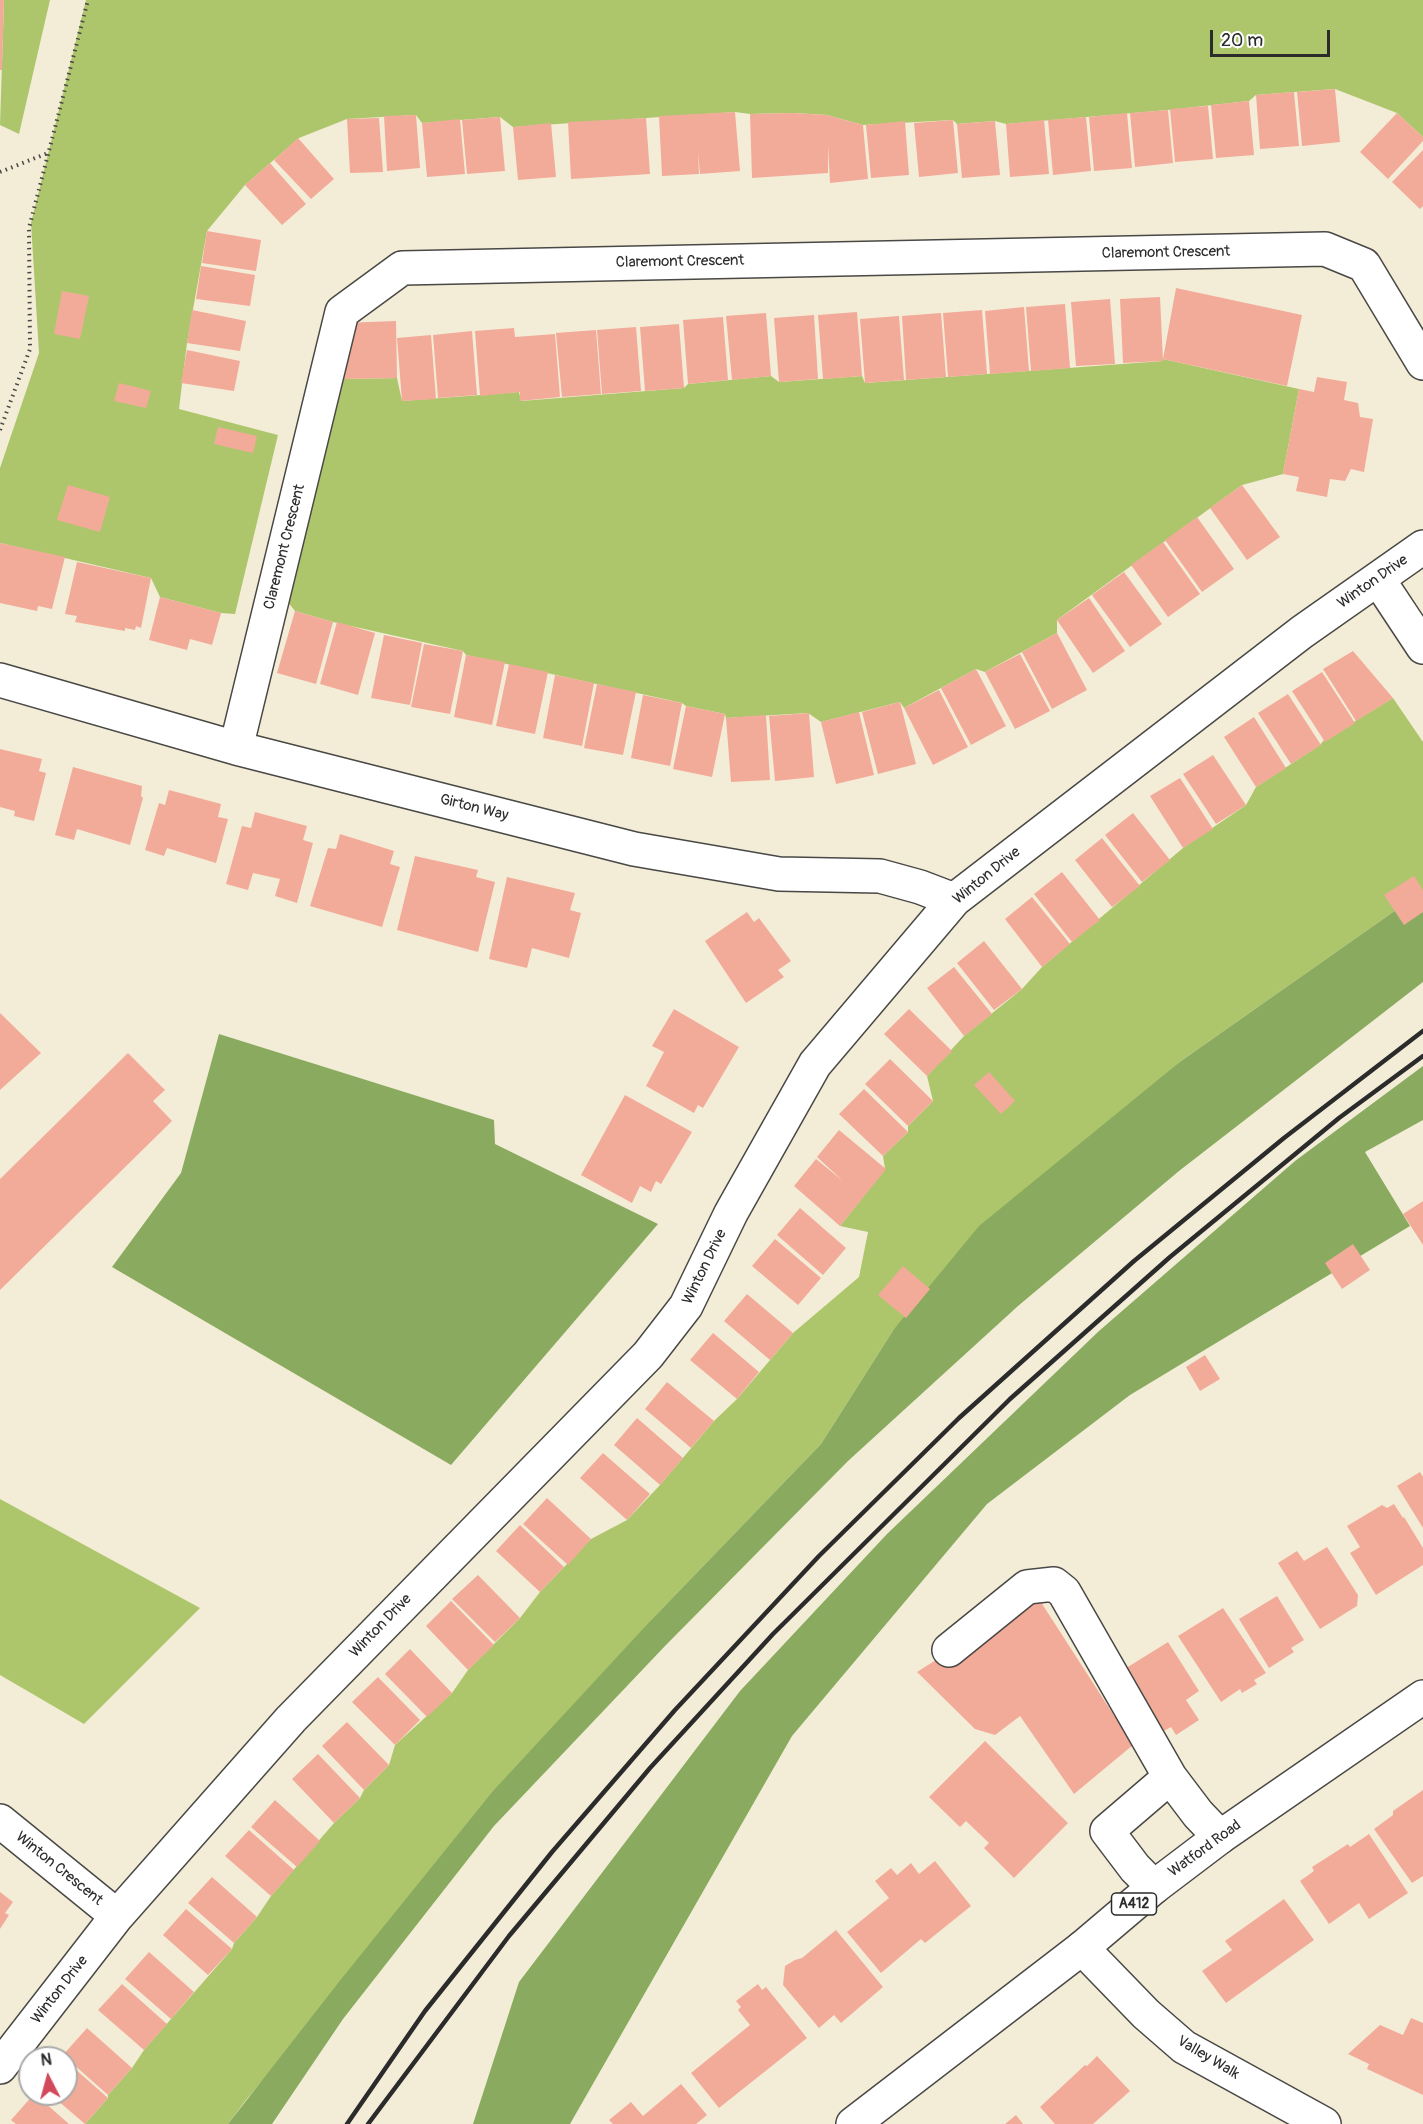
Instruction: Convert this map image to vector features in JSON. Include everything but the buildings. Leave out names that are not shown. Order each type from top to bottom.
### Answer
[{"type":"street","name":"Claremont Crescent","points":[[236,748],[342,312],[402,268],[1325,249],[1364,265],[1423,363]]},
{"type":"street","name":"Winton Drive","points":[[0,2067],[117,1916],[291,1719],[648,1355],[686,1306],[731,1213],[815,1064],[954,900],[1302,632],[1423,547]]},
{"type":"street","points":[[1378,579],[1423,648]]},
{"type":"street","name":"Girton Way","points":[[0,680],[236,748],[634,849],[779,874],[880,876],[920,887],[954,900]]},
{"type":"street","points":[[949,1650],[1027,1587],[1054,1584],[1064,1592],[1170,1777],[1198,1814],[1220,1837]]},
{"type":"street","name":"Watford Road","points":[[853,2124],[1082,1948],[1154,1887],[1220,1837],[1423,1697]]},
{"type":"street","points":[[1154,1887],[1135,1868],[1107,1831],[1170,1777]]},
{"type":"street","name":"Winton Crescent","points":[[0,1821],[117,1916]]},
{"type":"street","name":"Valley Walk","points":[[1082,1948],[1146,2014],[1184,2047],[1324,2124]]},
{"type":"path","points":[[0,430],[30,349],[29,228],[88,0]]},
{"type":"path","points":[[0,172],[48,153]]},
{"type":"green space","points":[[4,0],[50,0],[19,134],[0,125]]},
{"type":"green space","points":[[86,0],[1423,0],[1423,137],[1397,113],[1335,89],[1256,95],[1249,101],[1168,110],[1006,124],[995,121],[957,124],[953,120],[863,125],[827,115],[735,112],[513,127],[500,117],[422,123],[416,115],[347,119],[299,138],[245,185],[207,231],[187,343],[179,409],[278,435],[235,614],[221,613],[160,597],[151,578],[0,543],[0,468],[39,353],[31,223]]},
{"type":"green space","points":[[1163,359],[1299,389],[1283,474],[1242,485],[1057,620],[1057,633],[985,672],[976,669],[904,708],[900,702],[821,722],[808,713],[726,718],[725,714],[686,706],[682,703],[466,655],[463,651],[333,622],[295,611],[287,601],[344,379],[397,378],[402,401],[519,392],[521,401],[684,388],[688,384],[771,376],[779,382],[862,376],[865,383],[1163,361]]},
{"type":"green space","points":[[1393,698],[1423,742],[1423,891],[1181,1061],[894,1329],[821,1444],[654,1617],[228,2124],[85,2124],[132,2068],[144,2050],[232,1949],[234,1943],[257,1917],[271,1896],[334,1823],[389,1765],[395,1745],[452,1693],[468,1670],[520,1618],[540,1592],[591,1539],[627,1520],[714,1421],[737,1399],[793,1333],[859,1277],[868,1232],[840,1226],[885,1169],[883,1156],[908,1132],[908,1126],[933,1101],[927,1076],[964,1036],[1022,989],[1042,967],[1183,848],[1246,805],[1256,787],[1320,745],[1324,740]]},
{"type":"green space","points":[[1423,891],[1423,982],[1179,1171],[1018,1306],[848,1461],[665,1646],[494,1826],[343,2019],[272,2124],[228,2124],[493,1791],[654,1617],[821,1444],[894,1329],[979,1226],[1181,1061]]},
{"type":"green space","points":[[219,1034],[494,1120],[495,1144],[658,1224],[451,1465],[112,1267],[181,1173]]},
{"type":"green space","points":[[1423,1066],[1423,1120],[1365,1152],[1410,1226],[1130,1395],[987,1504],[792,1736],[570,2124],[473,2124],[519,1982],[740,1691],[887,1534],[1099,1331],[1295,1161]]},
{"type":"green space","points":[[0,1499],[200,1608],[84,1724],[0,1675]]},
{"type":"railway","points":[[347,2124],[425,2011],[552,1852],[675,1710],[819,1556],[959,1418],[1134,1261],[1284,1138],[1423,1031]]},
{"type":"railway","points":[[368,2124],[509,1936],[650,1768],[773,1634],[1010,1399],[1170,1257],[1339,1118],[1423,1056]]}]
